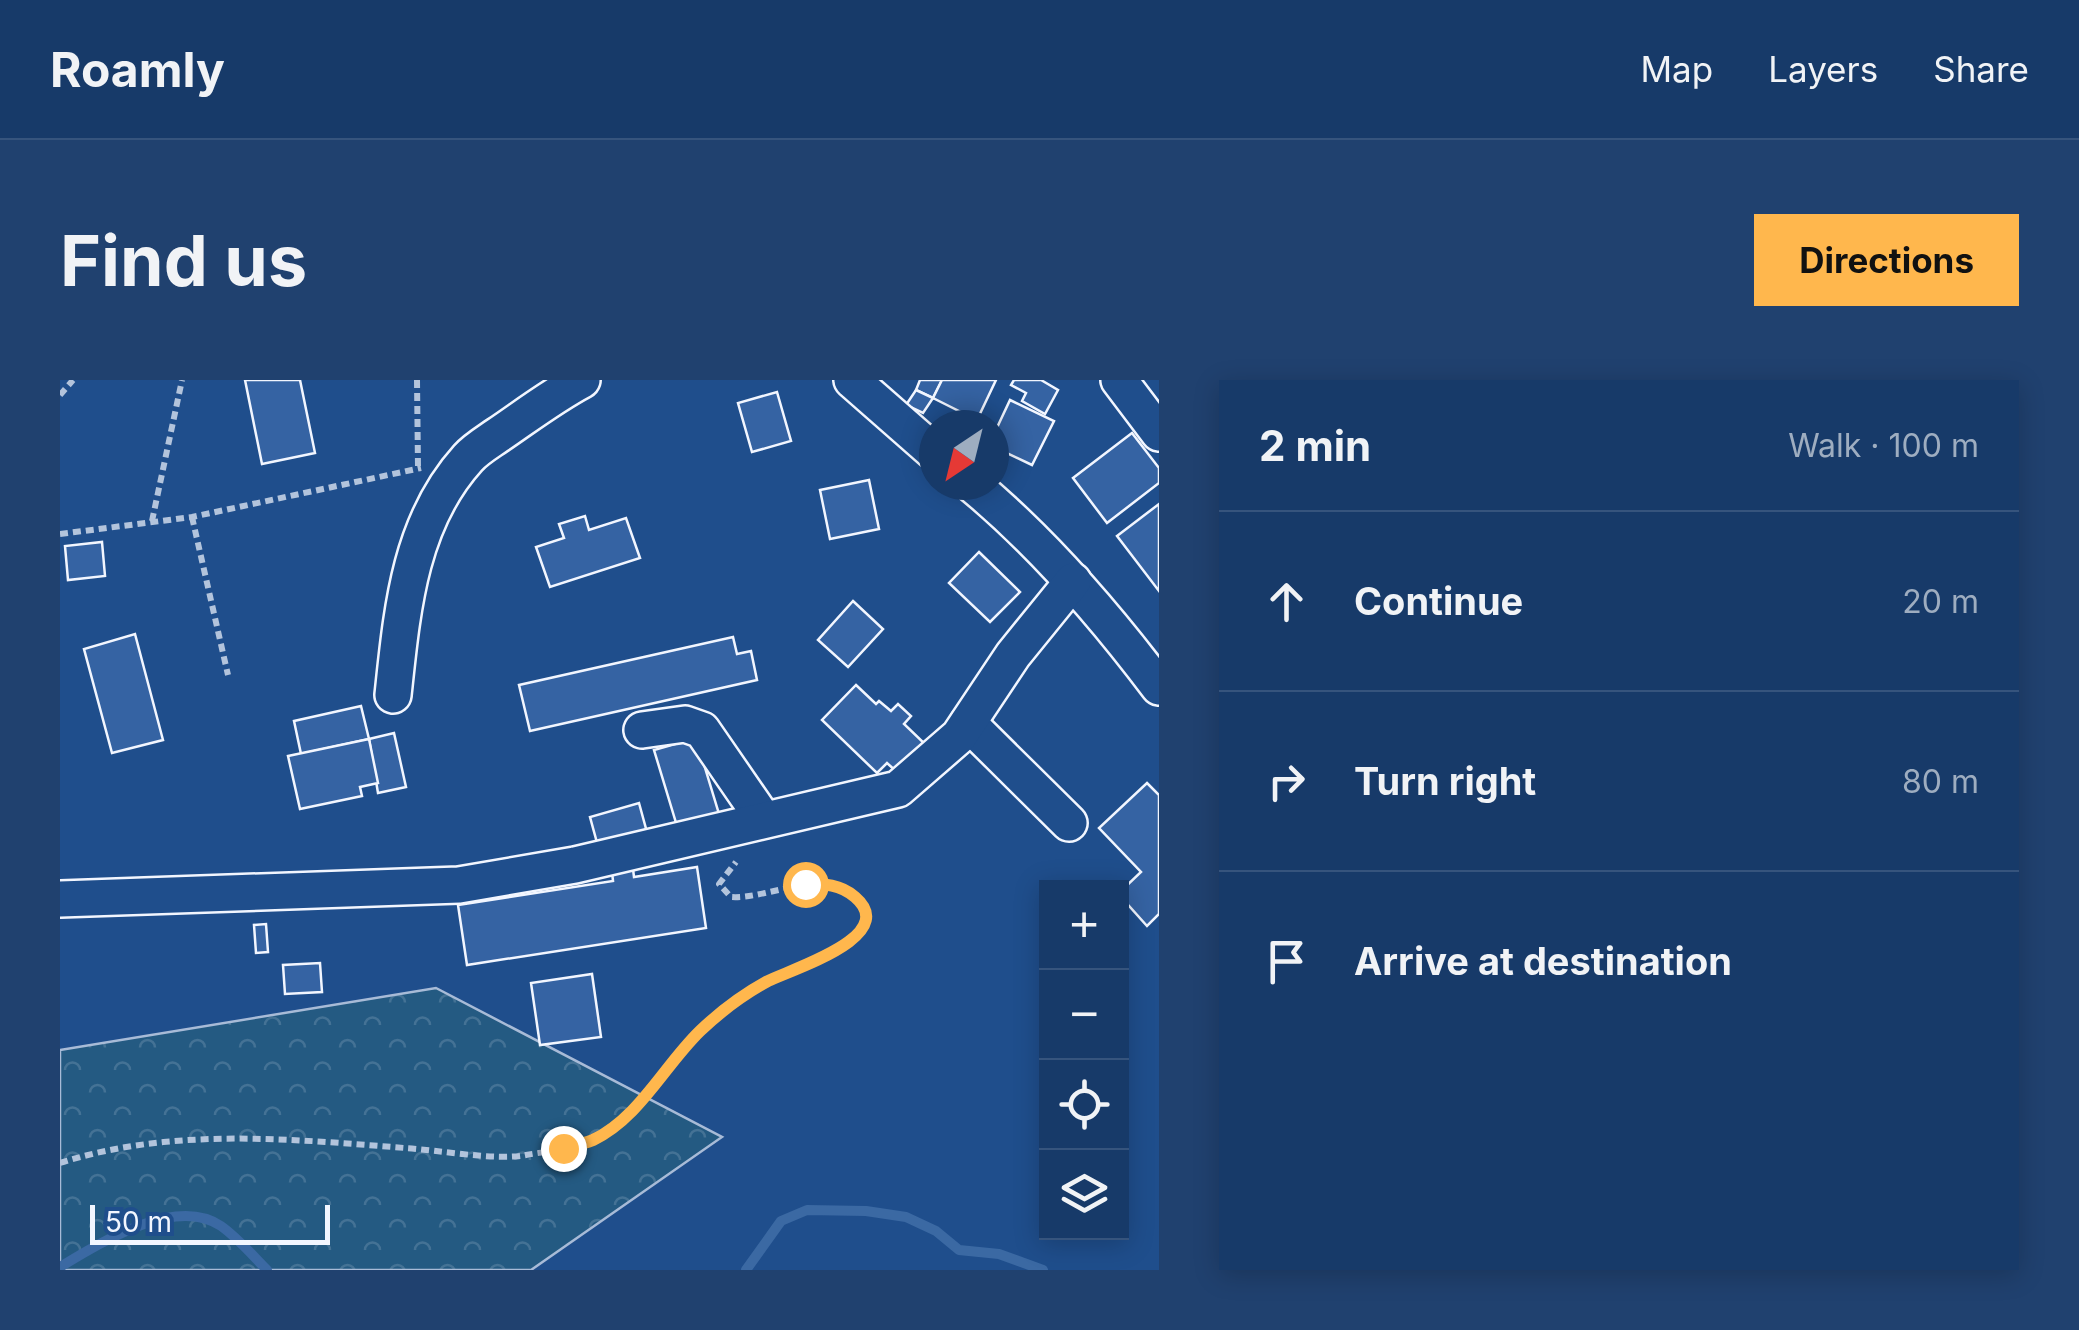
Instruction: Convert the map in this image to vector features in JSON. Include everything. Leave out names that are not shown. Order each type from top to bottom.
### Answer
[{"type":"street","points":[[394,695],[413,560],[430,512],[471,454],[554,395],[582,380]]},
{"type":"street","points":[[852,380],[919,439]]},
{"type":"street","points":[[1119,380],[1159,433]]},
{"type":"street","points":[[991,500],[1020,524],[1072,581],[1159,688]]},
{"type":"street","points":[[60,900],[459,884],[574,865],[898,789],[959,736],[1013,655],[1072,581]]},
{"type":"street","points":[[968,723],[1069,823]]},
{"type":"street","points":[[642,730],[685,724],[702,730],[764,820]]},
{"type":"path","points":[[60,395],[72,380]]},
{"type":"path","points":[[152,521],[182,380]]},
{"type":"path","points":[[417,380],[418,468]]},
{"type":"path","points":[[60,534],[192,517],[471,454]]},
{"type":"path","points":[[192,517],[228,676]]},
{"type":"path","points":[[60,1163],[150,1142],[266,1137],[518,1157],[592,1140],[634,1108],[700,1031],[732,1004],[766,982],[848,944],[866,926],[867,914],[862,904],[833,885],[805,884],[742,898],[722,891],[719,884],[724,875],[752,845],[764,820]]},
{"type":"green space","points":[[436,988],[722,1137],[531,1270],[60,1270],[60,1050]]},
{"type":"building","points":[[245,380],[300,380],[315,453],[262,464]]},
{"type":"building","points":[[920,380],[942,380],[933,398],[916,390]]},
{"type":"building","points":[[942,380],[996,380],[982,410],[957,410],[933,398]]},
{"type":"building","points":[[1014,380],[1041,380],[1058,390],[1045,414],[1022,401],[1026,393],[1011,385]]},
{"type":"building","points":[[916,390],[933,398],[925,410],[906,405]]},
{"type":"building","points":[[777,392],[791,441],[752,452],[738,403]]},
{"type":"building","points":[[1010,400],[1054,421],[1032,465],[1009,454],[1009,410],[1005,410]]},
{"type":"building","points":[[1132,433],[1159,468],[1159,483],[1107,523],[1073,478]]},
{"type":"building","points":[[869,480],[879,529],[830,539],[820,490]]},
{"type":"building","points":[[1159,504],[1159,591],[1117,536]]},
{"type":"building","points":[[585,516],[589,530],[626,518],[640,558],[550,587],[536,547],[564,538],[559,524]]},
{"type":"building","points":[[102,542],[105,576],[68,580],[65,546]]},
{"type":"building","points":[[979,552],[1020,592],[990,622],[949,583]]},
{"type":"building","points":[[853,601],[883,629],[848,667],[818,640]]},
{"type":"building","points":[[135,634],[163,740],[112,753],[84,649]]},
{"type":"building","points":[[733,637],[737,654],[751,651],[757,680],[530,731],[519,685]]},
{"type":"building","points":[[856,685],[876,704],[879,701],[891,711],[898,704],[911,716],[904,724],[926,745],[898,773],[887,763],[877,773],[822,720]]},
{"type":"building","points":[[361,706],[369,739],[301,754],[294,721]]},
{"type":"building","points":[[394,733],[406,787],[378,793],[369,739]]},
{"type":"building","points":[[696,738],[719,814],[677,826],[654,750]]},
{"type":"building","points":[[369,739],[378,783],[360,787],[362,796],[300,809],[288,756]]},
{"type":"building","points":[[1147,783],[1159,795],[1159,914],[1147,926],[1129,906],[1129,883],[1141,872],[1099,828]]},
{"type":"building","points":[[639,803],[648,836],[599,850],[590,817]]},
{"type":"building","points":[[697,867],[706,928],[467,965],[458,905],[613,881],[612,872],[633,869],[634,877]]},
{"type":"building","points":[[266,924],[268,952],[256,953],[254,925]]},
{"type":"building","points":[[320,963],[322,992],[285,994],[283,965]]},
{"type":"building","points":[[592,974],[601,1037],[540,1045],[531,983]]},
{"type":"waterway","points":[[746,1270],[781,1221],[807,1210],[866,1211],[906,1217],[936,1231],[959,1250],[999,1254],[1043,1270]]},
{"type":"waterway","points":[[60,1267],[117,1235],[161,1219],[182,1216],[203,1218],[221,1226],[267,1270]]},
{"type":"route","points":[[563,1148],[592,1140],[634,1108],[700,1031],[732,1004],[766,982],[848,944],[866,926],[867,914],[862,904],[843,888],[805,884]]}]
